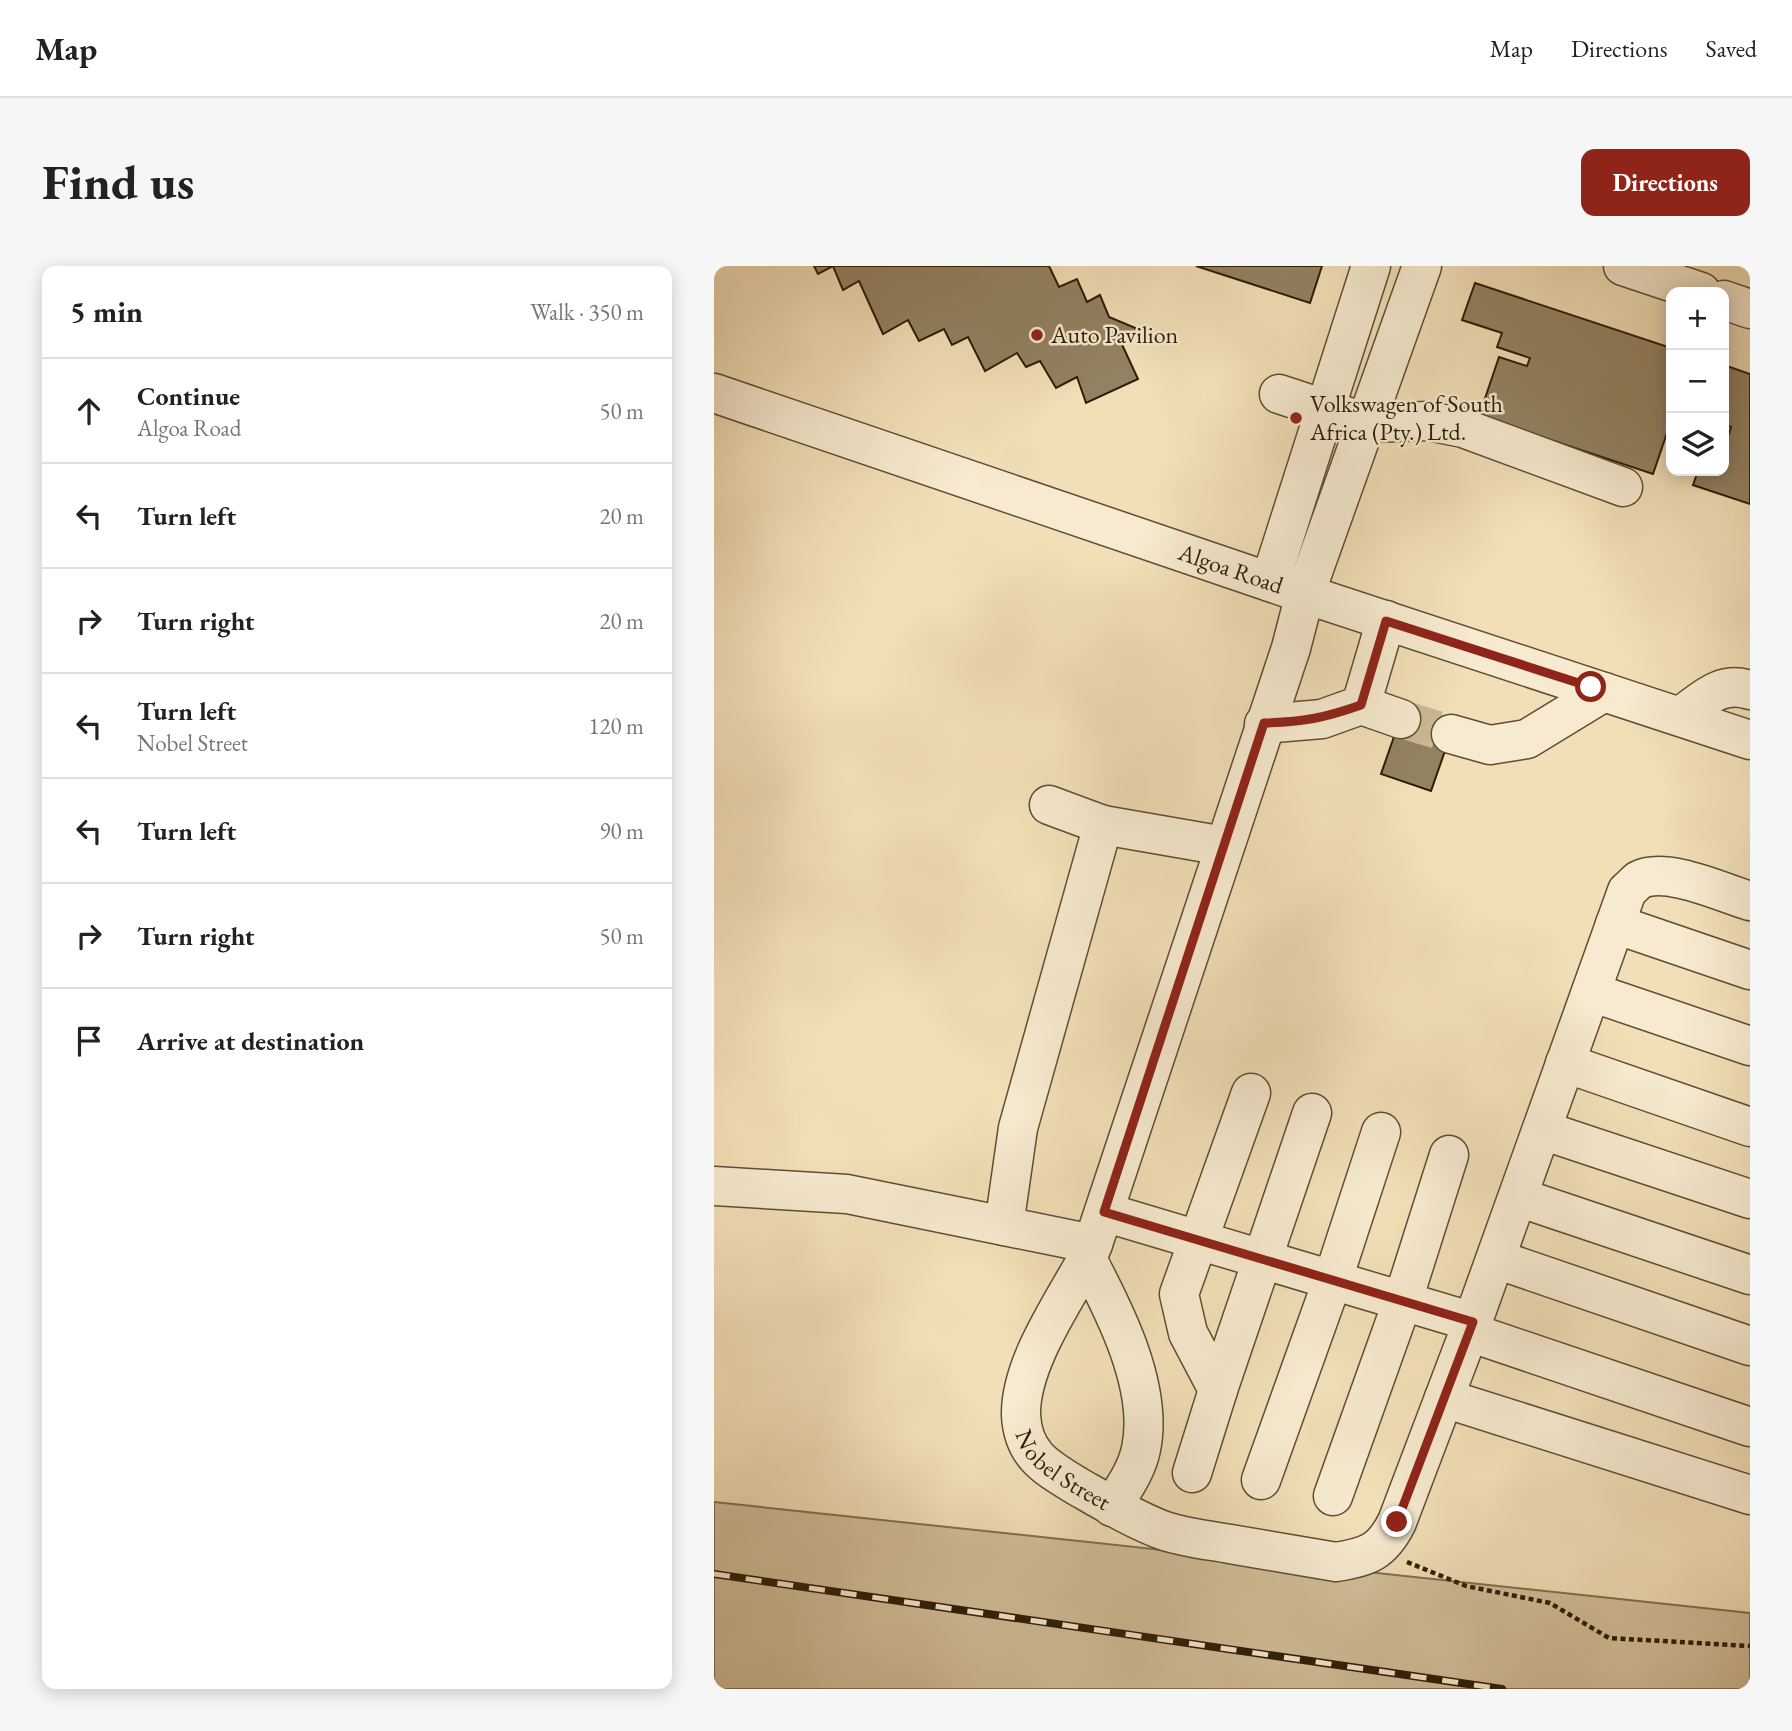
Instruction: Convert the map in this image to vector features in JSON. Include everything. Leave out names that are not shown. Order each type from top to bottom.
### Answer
[{"type":"street","points":[[1270,582],[1371,266]]},
{"type":"street","name":"Nobel Street","points":[[1095,1238],[1109,1300],[1140,1389],[1144,1426],[1141,1451],[1132,1473],[1112,1507],[1049,1468],[1032,1454],[1024,1436],[1021,1413],[1026,1383],[1040,1345],[1095,1238],[1291,648],[1305,594],[1422,266]]},
{"type":"street","points":[[1623,266],[1686,287]]},
{"type":"street","points":[[1729,302],[1750,309]]},
{"type":"street","name":"Algoa Road","points":[[714,393],[1305,594],[1750,740]]},
{"type":"street","points":[[1279,394],[1367,423],[1428,421],[1463,428],[1623,487]]},
{"type":"street","points":[[1361,705],[1386,621]]},
{"type":"street","points":[[1681,716],[1713,692],[1723,688],[1750,690]]},
{"type":"street","points":[[1451,734],[1490,745],[1527,739],[1604,692]]},
{"type":"street","points":[[1264,723],[1322,719],[1361,705],[1401,719]]},
{"type":"street","points":[[1049,805],[1103,825],[1224,846]]},
{"type":"street","points":[[1004,1226],[1018,1128],[1103,825]]},
{"type":"street","points":[[1112,1507],[1163,1530],[1191,1538],[1336,1562],[1359,1558],[1377,1550],[1388,1540],[1471,1327],[1621,908],[1639,881],[1651,877],[1685,880],[1750,901]]},
{"type":"street","points":[[1621,908],[1750,970]]},
{"type":"street","points":[[1591,992],[1750,1046]]},
{"type":"street","points":[[1565,1063],[1750,1127]]},
{"type":"street","points":[[1218,1390],[1188,1334],[1179,1294],[1251,1093]]},
{"type":"street","points":[[1192,1473],[1312,1113]]},
{"type":"street","points":[[1542,1130],[1750,1199]]},
{"type":"street","points":[[1261,1480],[1333,1279],[1381,1132]]},
{"type":"street","points":[[1333,1496],[1403,1300],[1449,1155]]},
{"type":"street","points":[[714,1185],[847,1194],[1004,1226],[1095,1238],[1197,1240],[1403,1300],[1750,1427]]},
{"type":"street","points":[[1518,1196],[1750,1275]]},
{"type":"street","points":[[1496,1259],[1750,1346]]},
{"type":"street","points":[[1444,1398],[1750,1495]]},
{"type":"path","points":[[1377,1550],[1466,1586],[1550,1603],[1609,1638],[1750,1646]]},
{"type":"shaded area","points":[[714,1502],[1750,1613],[1750,1689],[714,1689]]},
{"type":"building","points":[[814,266],[833,266],[818,274]]},
{"type":"building","name":"Auto Pavilion","points":[[833,266],[1049,266],[1059,287],[1077,279],[1087,302],[1100,295],[1109,317],[1140,330],[1119,338],[1138,379],[1086,403],[1077,377],[1056,388],[1040,361],[1026,367],[1017,353],[985,371],[968,337],[952,345],[944,329],[919,341],[908,320],[883,334],[859,281],[843,290]]},
{"type":"building","points":[[1196,266],[1322,266],[1310,303]]},
{"type":"building","points":[[1475,283],[1666,346],[1666,436],[1653,474],[1479,416],[1499,357],[1527,366],[1530,358],[1497,347],[1502,333],[1462,320]]},
{"type":"building","points":[[1729,367],[1750,374],[1750,504],[1693,485],[1696,476],[1729,476]]},
{"type":"building","points":[[1405,705],[1455,722],[1431,791],[1381,774]]},
{"type":"tunnel","points":[[1401,719],[1451,734]]},
{"type":"railway","points":[[714,1574],[1502,1689]]},
{"type":"place","name":"Auto Pavilion","points":[[1037,335]]},
{"type":"place","name":"Volkswagen of South Africa (Pty.) Ltd.","points":[[1296,418]]},
{"type":"route","points":[[1397,1522],[1473,1322],[1104,1212],[1264,723],[1322,719],[1361,705],[1386,621],[1591,687]]}]
